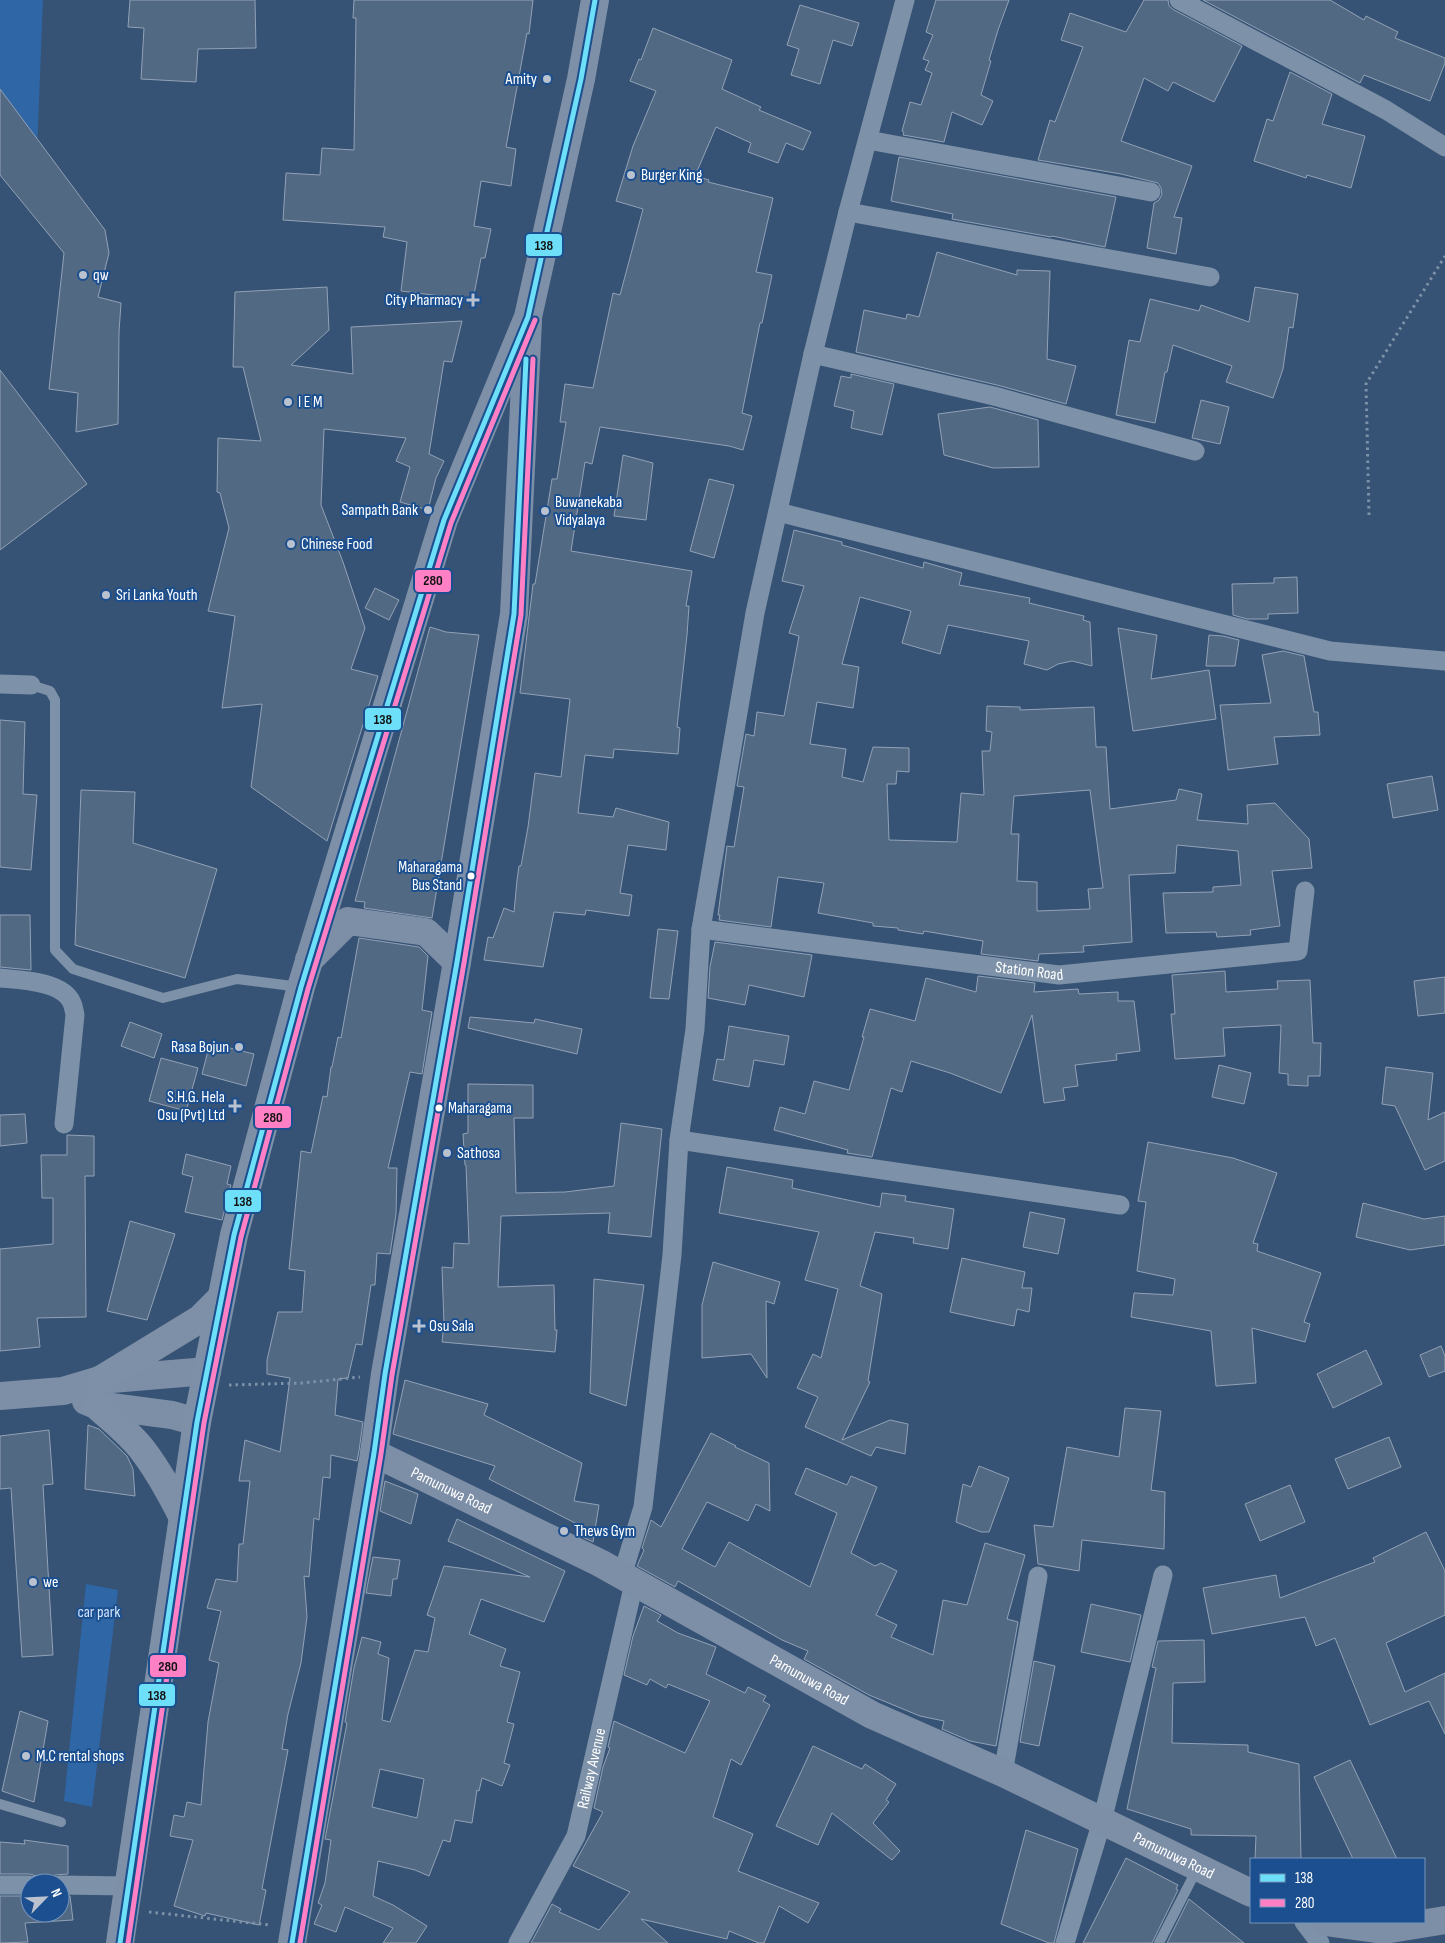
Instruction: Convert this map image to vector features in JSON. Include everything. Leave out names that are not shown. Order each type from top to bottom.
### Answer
[{"type":"highway","points":[[120,1943],[197,1422],[234,1235],[301,987],[444,520],[528,317],[579,88],[595,0]]},
{"type":"highway","points":[[182,1516],[162,1478],[144,1451],[120,1427],[98,1392],[200,1319],[221,1298]]},
{"type":"main road","points":[[292,1935],[514,614],[528,317]]},
{"type":"main road","points":[[309,960],[348,921],[426,932],[457,962]]},
{"type":"main road","points":[[0,1396],[63,1391],[98,1392],[205,1378]]},
{"type":"main road","points":[[98,1392],[197,1422]]},
{"type":"main road","name":"Pamunuwa Road","points":[[374,1453],[600,1563],[872,1716],[1003,1773],[1250,1892]]},
{"type":"main road","points":[[1332,1923],[1384,1930],[1445,1920]]},
{"type":"street","name":"Railway Avenue","points":[[518,1943],[576,1836],[643,1507],[672,1255],[679,1140],[695,1029],[701,929],[755,613],[813,354],[848,212],[905,0]]},
{"type":"street","points":[[1179,0],[1386,110],[1445,148]]},
{"type":"street","points":[[868,140],[1151,192]]},
{"type":"street","points":[[848,212],[1210,277]]},
{"type":"street","points":[[813,354],[994,396],[1195,451]]},
{"type":"street","points":[[778,512],[1330,651],[1445,662]]},
{"type":"street","points":[[0,684],[31,685]]},
{"type":"street","name":"Station Road","points":[[701,929],[1059,975],[1298,951],[1305,891]]},
{"type":"street","points":[[0,978],[43,984],[59,990],[72,1002],[75,1015],[64,1124]]},
{"type":"street","points":[[679,1140],[1120,1205]]},
{"type":"street","points":[[1065,1943],[1102,1821],[1163,1575]]},
{"type":"street","points":[[1003,1773],[1038,1576]]},
{"type":"street","points":[[0,1885],[20,1885]]},
{"type":"street","points":[[70,1888],[126,1897]]},
{"type":"street","points":[[1305,1923],[1320,1943]]},
{"type":"lane","points":[[31,685],[50,691],[55,700],[55,950],[73,970],[163,998],[237,979],[301,987]]},
{"type":"lane","points":[[0,1804],[61,1822]]},
{"type":"lane","points":[[1159,1943],[1198,1866]]},
{"type":"path","points":[[1369,516],[1366,384],[1445,256]]},
{"type":"path","points":[[205,1378],[302,1383],[385,1374]]},
{"type":"path","points":[[126,1897],[292,1935]]},
{"type":"green space","points":[[0,0],[43,0],[37,152],[0,134]]},
{"type":"green space","name":"car park","points":[[86,1584],[118,1590],[92,1807],[64,1801]]},
{"type":"building","points":[[130,0],[255,0],[256,48],[198,49],[196,82],[141,79],[144,28],[128,27]]},
{"type":"building","points":[[354,0],[533,0],[529,34],[527,33],[506,147],[516,149],[511,186],[481,181],[474,226],[491,229],[485,258],[481,258],[473,300],[401,291],[407,242],[383,237],[385,227],[283,220],[286,173],[320,175],[322,148],[354,150],[356,18],[353,18]]},
{"type":"building","points":[[936,0],[1009,0],[989,60],[991,61],[981,95],[993,101],[982,125],[952,112],[944,142],[903,135],[904,132],[902,131],[910,102],[921,105],[932,73],[925,70],[929,61],[923,59],[933,35],[926,32]]},
{"type":"building","points":[[1144,0],[1168,0],[1169,6],[1174,10],[1242,46],[1214,102],[1173,82],[1168,91],[1144,78],[1121,141],[1192,166],[1174,217],[1182,218],[1176,254],[1147,248],[1154,203],[1159,200],[1162,194],[1158,183],[1121,174],[1038,160],[1050,120],[1055,122],[1083,47],[1061,40],[1070,13],[1126,32]]},
{"type":"building","points":[[1203,0],[1330,0],[1364,20],[1366,16],[1398,32],[1395,38],[1445,58],[1445,63],[1430,101],[1364,75],[1360,83]]},
{"type":"building","points":[[800,5],[859,23],[852,46],[833,40],[820,84],[791,75],[799,49],[787,45]]},
{"type":"building","points":[[653,28],[732,60],[722,89],[761,107],[759,110],[811,132],[803,150],[786,143],[778,163],[748,152],[751,143],[716,127],[695,176],[709,180],[708,182],[773,198],[756,272],[772,275],[762,323],[760,323],[742,413],[752,416],[743,450],[729,446],[600,427],[592,464],[585,462],[571,551],[692,571],[686,606],[689,606],[677,727],[680,728],[678,754],[614,749],[613,758],[585,755],[578,813],[613,817],[616,808],[669,822],[666,850],[628,845],[620,893],[632,895],[629,916],[586,910],[585,915],[554,912],[543,967],[484,960],[488,937],[493,938],[504,908],[514,912],[519,866],[521,866],[528,827],[535,773],[561,777],[570,699],[520,693],[533,584],[535,584],[552,479],[557,479],[566,422],[560,422],[565,384],[593,388],[613,293],[620,295],[643,209],[616,201],[633,146],[656,91],[630,81],[639,59],[641,60]]},
{"type":"building","points":[[1290,72],[1332,94],[1322,124],[1365,136],[1351,188],[1307,175],[1306,178],[1254,161],[1267,119],[1273,121]]},
{"type":"building","name":"qw","points":[[0,89],[105,230],[109,253],[98,297],[121,303],[118,424],[76,432],[78,393],[49,389],[64,253],[0,175]]},
{"type":"building","points":[[899,157],[1116,197],[1105,247],[952,219],[953,214],[891,201]]},
{"type":"building","points":[[937,252],[1017,275],[1017,270],[1050,271],[1047,359],[1076,366],[1066,404],[997,385],[856,352],[864,310],[906,319],[907,314],[919,317]]},
{"type":"building","points":[[327,287],[329,330],[291,365],[353,374],[351,327],[462,321],[452,362],[444,361],[429,454],[444,461],[436,478],[428,510],[400,502],[410,467],[396,461],[406,438],[324,429],[321,505],[343,562],[365,628],[351,669],[378,676],[327,841],[251,787],[262,704],[222,708],[235,616],[208,611],[229,528],[220,493],[217,492],[218,438],[261,441],[243,367],[233,367],[235,292]]},
{"type":"building","points":[[1255,287],[1298,294],[1293,328],[1289,327],[1283,369],[1273,398],[1226,382],[1232,366],[1173,345],[1167,372],[1165,372],[1155,423],[1116,415],[1129,340],[1140,342],[1150,299],[1199,311],[1201,305],[1249,322]]},
{"type":"building","points":[[0,370],[87,484],[0,550]]},
{"type":"building","points":[[851,374],[894,384],[882,435],[851,428],[854,411],[834,406],[841,376],[851,378]]},
{"type":"building","points":[[1201,400],[1229,407],[1220,444],[1192,438]]},
{"type":"building","points":[[990,407],[1038,420],[1039,467],[993,468],[944,455],[938,414]]},
{"type":"building","points":[[623,455],[653,463],[646,520],[614,516]]},
{"type":"building","points":[[709,479],[734,485],[714,558],[690,551]]},
{"type":"building","points":[[794,530],[842,542],[842,545],[923,568],[924,562],[962,573],[959,585],[1030,598],[1029,603],[1084,616],[1083,620],[1090,622],[1092,666],[1072,661],[1058,664],[1047,670],[1024,664],[1029,641],[948,625],[940,654],[902,643],[911,611],[860,597],[842,664],[859,667],[853,708],[817,702],[810,744],[846,749],[842,777],[863,782],[873,747],[909,748],[909,772],[897,771],[896,784],[887,784],[889,840],[957,842],[961,793],[984,795],[982,751],[990,751],[992,732],[986,731],[987,706],[1020,707],[1020,710],[1094,707],[1096,747],[1106,747],[1110,809],[1176,800],[1179,789],[1202,794],[1197,820],[1248,824],[1247,805],[1275,803],[1309,839],[1312,868],[1272,871],[1280,926],[1250,930],[1251,935],[1217,937],[1216,932],[1166,933],[1163,893],[1213,892],[1213,887],[1241,885],[1238,851],[1177,845],[1175,873],[1129,875],[1132,942],[1083,946],[1084,952],[1039,954],[1038,961],[981,954],[983,941],[924,931],[923,934],[898,930],[898,928],[873,926],[873,923],[818,913],[824,883],[778,877],[771,927],[719,920],[720,915],[718,915],[727,846],[734,847],[744,787],[737,786],[746,734],[754,736],[757,712],[784,716],[799,636],[789,633],[804,586],[782,581]],"holes":[[[1090,790],[1103,888],[1088,889],[1090,909],[1037,911],[1037,882],[1017,881],[1019,834],[1011,834],[1014,796]]]},
{"type":"building","points":[[1297,577],[1298,613],[1268,614],[1268,619],[1247,619],[1233,615],[1232,584],[1274,583],[1274,578]]},
{"type":"building","points":[[375,588],[399,600],[389,620],[365,608]]},
{"type":"building","points":[[430,627],[446,632],[479,635],[432,918],[364,908],[365,902],[355,901]]},
{"type":"building","points":[[1118,628],[1157,635],[1151,679],[1209,670],[1216,719],[1133,731]]},
{"type":"building","points":[[1209,635],[1239,640],[1235,666],[1206,666]]},
{"type":"building","points":[[1283,651],[1304,656],[1314,712],[1318,712],[1320,735],[1274,737],[1278,764],[1228,770],[1220,705],[1271,703],[1262,655]]},
{"type":"building","points":[[0,720],[25,722],[23,794],[37,795],[31,870],[0,867]]},
{"type":"building","points":[[1432,776],[1438,810],[1393,818],[1387,784]]},
{"type":"building","points":[[81,790],[135,792],[133,843],[217,869],[185,978],[75,945]]},
{"type":"building","points":[[0,915],[30,915],[31,970],[0,967]]},
{"type":"building","points":[[658,929],[678,931],[669,999],[650,998]]},
{"type":"building","points":[[359,938],[419,947],[428,956],[422,1010],[432,1012],[422,1074],[410,1072],[388,1168],[397,1168],[396,1214],[390,1254],[377,1253],[375,1285],[371,1285],[362,1345],[356,1344],[348,1378],[338,1379],[335,1415],[363,1422],[359,1451],[357,1461],[331,1455],[330,1478],[323,1477],[319,1520],[314,1518],[309,1577],[304,1576],[307,1617],[301,1663],[288,1714],[282,1749],[288,1750],[262,1889],[266,1890],[259,1925],[206,1913],[205,1916],[174,1906],[193,1840],[170,1836],[174,1815],[184,1817],[187,1802],[201,1805],[208,1722],[219,1663],[209,1660],[221,1611],[207,1608],[216,1579],[237,1582],[239,1544],[243,1544],[250,1481],[239,1481],[245,1440],[280,1452],[290,1378],[267,1374],[267,1360],[278,1312],[302,1312],[305,1271],[289,1269],[301,1151],[311,1153],[323,1096],[327,1097],[338,1037],[341,1038]]},
{"type":"building","points":[[715,942],[812,955],[804,997],[749,985],[745,1005],[708,998],[710,967]]},
{"type":"building","points":[[1225,971],[1226,992],[1278,989],[1277,981],[1310,980],[1313,1043],[1321,1043],[1320,1076],[1308,1076],[1308,1086],[1288,1085],[1288,1074],[1279,1073],[1281,1025],[1223,1028],[1225,1056],[1175,1059],[1171,1014],[1175,1014],[1172,975]]},
{"type":"building","points":[[978,976],[1035,983],[1034,992],[1078,989],[1079,994],[1118,992],[1118,1001],[1134,1001],[1140,1051],[1116,1054],[1117,1060],[1075,1065],[1078,1086],[1063,1088],[1065,1100],[1044,1103],[1032,1015],[1001,1093],[950,1073],[911,1061],[902,1092],[891,1088],[872,1157],[847,1153],[848,1150],[774,1130],[780,1107],[805,1114],[814,1081],[849,1090],[870,1009],[915,1021],[926,978],[976,992]]},
{"type":"building","points":[[1445,977],[1445,1013],[1418,1016],[1414,981]]},
{"type":"building","points":[[470,1017],[534,1023],[535,1019],[582,1029],[577,1054],[468,1028]]},
{"type":"building","points":[[130,1022],[162,1034],[154,1058],[121,1046]]},
{"type":"building","points":[[729,1026],[789,1036],[784,1065],[754,1060],[749,1087],[713,1080],[717,1059],[724,1060]]},
{"type":"building","points":[[210,1043],[254,1054],[246,1086],[202,1074]]},
{"type":"building","points":[[161,1058],[198,1068],[186,1111],[149,1101]]},
{"type":"building","points":[[1219,1065],[1251,1073],[1244,1104],[1212,1097]]},
{"type":"building","points":[[1386,1067],[1433,1073],[1428,1120],[1445,1112],[1445,1161],[1425,1170],[1395,1106],[1382,1104]]},
{"type":"building","points":[[468,1084],[533,1085],[533,1118],[514,1118],[516,1193],[565,1192],[614,1186],[621,1123],[662,1129],[651,1237],[608,1233],[610,1213],[501,1216],[498,1287],[554,1285],[555,1330],[557,1330],[555,1352],[442,1342],[444,1324],[442,1267],[453,1268],[454,1243],[469,1244],[463,1134],[468,1133]]},
{"type":"building","points":[[25,1114],[27,1143],[0,1146],[0,1115]]},
{"type":"building","points":[[67,1135],[94,1136],[94,1176],[85,1176],[86,1317],[37,1318],[40,1347],[0,1351],[0,1249],[53,1244],[53,1198],[42,1198],[41,1155],[67,1155]]},
{"type":"building","points":[[1148,1142],[1233,1158],[1277,1173],[1253,1243],[1258,1244],[1257,1251],[1321,1273],[1304,1322],[1310,1324],[1305,1342],[1252,1328],[1256,1383],[1216,1386],[1211,1331],[1131,1317],[1134,1293],[1173,1295],[1175,1279],[1137,1271],[1146,1202],[1138,1201]]},
{"type":"building","points":[[186,1154],[231,1166],[227,1184],[231,1185],[222,1220],[185,1212],[193,1177],[182,1174]]},
{"type":"building","points":[[727,1167],[793,1180],[792,1188],[880,1207],[882,1193],[906,1196],[905,1201],[954,1209],[948,1249],[913,1243],[914,1238],[875,1232],[860,1286],[882,1294],[868,1381],[870,1382],[842,1440],[890,1420],[908,1424],[905,1454],[876,1447],[871,1456],[805,1427],[818,1397],[797,1388],[813,1354],[821,1358],[838,1289],[805,1280],[819,1232],[719,1213]]},
{"type":"building","points":[[1363,1203],[1424,1219],[1445,1216],[1445,1245],[1410,1250],[1356,1237]]},
{"type":"building","points":[[1030,1212],[1065,1219],[1058,1254],[1023,1247]]},
{"type":"building","points":[[130,1221],[175,1234],[147,1320],[107,1311]]},
{"type":"building","points":[[962,1258],[1025,1272],[1022,1288],[1032,1288],[1029,1312],[1017,1309],[1014,1326],[950,1312]]},
{"type":"building","points":[[713,1262],[780,1282],[774,1304],[766,1301],[767,1378],[751,1354],[702,1358],[702,1305]]},
{"type":"building","points":[[594,1279],[644,1285],[626,1406],[590,1393]]},
{"type":"building","points":[[1441,1346],[1445,1356],[1445,1371],[1429,1377],[1420,1355]]},
{"type":"building","points":[[1366,1350],[1382,1384],[1333,1408],[1317,1374]]},
{"type":"building","points":[[405,1380],[488,1404],[484,1415],[582,1463],[574,1501],[599,1505],[593,1542],[576,1534],[577,1524],[489,1479],[495,1466],[393,1434]]},
{"type":"building","points":[[1125,1408],[1161,1411],[1151,1490],[1165,1492],[1164,1549],[1082,1540],[1079,1571],[1038,1564],[1034,1525],[1053,1527],[1067,1447],[1119,1457]]},
{"type":"building","points":[[88,1425],[99,1429],[127,1456],[133,1469],[135,1496],[85,1489]]},
{"type":"building","points":[[49,1430],[53,1484],[43,1485],[53,1655],[22,1657],[11,1488],[0,1489],[0,1436]]},
{"type":"building","points":[[711,1433],[769,1463],[770,1511],[756,1504],[748,1521],[707,1502],[682,1549],[715,1567],[729,1542],[810,1587],[837,1513],[795,1494],[806,1468],[847,1485],[851,1476],[877,1487],[851,1553],[875,1566],[881,1563],[897,1571],[876,1615],[897,1625],[891,1637],[933,1655],[943,1600],[967,1605],[985,1543],[1025,1555],[1007,1619],[1018,1622],[996,1746],[970,1741],[942,1729],[944,1721],[920,1716],[869,1695],[804,1659],[808,1651],[782,1640],[678,1581],[675,1587],[637,1566],[644,1550],[642,1548],[651,1520],[661,1527]]},
{"type":"building","points":[[1389,1437],[1401,1467],[1348,1489],[1335,1459]]},
{"type":"building","points":[[979,1466],[1009,1478],[989,1532],[981,1532],[956,1522],[963,1484],[971,1487]]},
{"type":"building","points":[[385,1481],[418,1494],[411,1524],[380,1511]]},
{"type":"building","points":[[1290,1485],[1305,1522],[1260,1541],[1245,1504]]},
{"type":"building","points":[[457,1519],[565,1571],[544,1622],[481,1599],[469,1634],[506,1649],[500,1666],[520,1672],[507,1722],[514,1724],[504,1763],[510,1765],[502,1786],[482,1778],[479,1791],[477,1790],[472,1823],[455,1820],[450,1842],[443,1840],[429,1876],[415,1870],[378,1861],[373,1896],[393,1905],[427,1926],[416,1943],[383,1943],[393,1928],[345,1907],[336,1932],[314,1924],[322,1905],[318,1903],[325,1883],[331,1840],[325,1839],[347,1723],[345,1722],[354,1668],[362,1637],[381,1642],[378,1654],[389,1658],[382,1720],[390,1722],[415,1650],[428,1652],[435,1618],[427,1615],[444,1566],[530,1577],[448,1541]],"holes":[[[380,1769],[424,1779],[417,1818],[372,1807]]]},
{"type":"building","points":[[1426,1532],[1445,1571],[1445,1615],[1386,1643],[1405,1692],[1445,1673],[1445,1734],[1429,1701],[1370,1725],[1335,1638],[1316,1646],[1305,1617],[1212,1634],[1203,1588],[1276,1575],[1280,1598],[1375,1562],[1373,1558]]},
{"type":"building","points":[[373,1557],[400,1560],[397,1579],[393,1579],[391,1596],[366,1593]]},
{"type":"building","points":[[1091,1604],[1141,1615],[1130,1662],[1081,1652]]},
{"type":"building","points":[[644,1606],[661,1615],[657,1621],[678,1633],[716,1647],[706,1674],[745,1693],[748,1687],[766,1696],[763,1701],[770,1705],[741,1765],[731,1759],[713,1817],[753,1834],[738,1871],[819,1903],[808,1923],[779,1906],[764,1943],[759,1943],[729,1931],[727,1939],[641,1919],[668,1943],[531,1943],[552,1904],[561,1909],[559,1912],[599,1930],[630,1892],[573,1866],[603,1812],[594,1808],[603,1767],[610,1748],[608,1747],[614,1721],[685,1753],[710,1701],[668,1684],[666,1688],[650,1679],[647,1685],[624,1675],[633,1636]]},
{"type":"building","points":[[1204,1640],[1205,1682],[1173,1683],[1172,1743],[1248,1745],[1248,1752],[1299,1764],[1301,1858],[1255,1858],[1256,1836],[1191,1835],[1191,1829],[1127,1809],[1156,1668],[1152,1667],[1158,1641]]},
{"type":"building","points":[[1034,1661],[1055,1666],[1039,1746],[1020,1742]]},
{"type":"building","name":"M.C rental shops","points":[[20,1711],[48,1721],[34,1802],[2,1791]]},
{"type":"building","points":[[813,1746],[862,1769],[865,1764],[896,1784],[886,1800],[889,1802],[873,1823],[900,1851],[892,1860],[832,1813],[818,1845],[776,1826]]},
{"type":"building","points":[[1350,1760],[1397,1858],[1353,1858],[1314,1777]]},
{"type":"building","points":[[1026,1830],[1078,1849],[1054,1943],[1049,1943],[1001,1924]]},
{"type":"building","points":[[24,1840],[68,1846],[68,1873],[0,1874],[0,1842],[25,1844]]},
{"type":"building","points":[[1126,1858],[1178,1885],[1176,1889],[1178,1890],[1152,1943],[1083,1943]]},
{"type":"building","points":[[0,1896],[20,1896],[20,1923],[25,1923],[28,1942],[0,1943]]},
{"type":"building","points":[[70,1896],[73,1920],[70,1920]]},
{"type":"building","points":[[1189,1899],[1244,1943],[1167,1943]]},
{"type":"transit line","name":"138","points":[[120,1943],[197,1422],[234,1235],[301,987],[444,520],[528,317],[581,79],[595,0]]},
{"type":"transit line","name":"280","points":[[128,1943],[204,1423],[241,1237],[308,989],[451,523],[535,320]]},
{"type":"transit line","name":"138","points":[[292,1943],[374,1453],[385,1374],[457,962],[514,614],[526,359]]},
{"type":"transit line","name":"280","points":[[300,1943],[381,1454],[392,1375],[464,963],[521,615],[533,359]]},
{"type":"place","name":"Amity","points":[[547,79]]},
{"type":"place","name":"Burger King","points":[[631,175]]},
{"type":"place","name":"qw","points":[[83,275]]},
{"type":"place","name":"City Pharmacy","points":[[473,300]]},
{"type":"place","name":"I E M","points":[[288,402]]},
{"type":"place","name":"Sampath Bank","points":[[428,510]]},
{"type":"place","name":"Buwanekaba Vidyalaya","points":[[545,511]]},
{"type":"place","name":"Chinese Food","points":[[291,544]]},
{"type":"place","name":"Sri Lanka Youth","points":[[106,595]]},
{"type":"place","name":"Maharagama Bus Stand","points":[[471,876]]},
{"type":"place","name":"Rasa Bojun","points":[[239,1047]]},
{"type":"place","name":"S.H.G. Hela Osu (Pvt) Ltd","points":[[235,1106]]},
{"type":"place","name":"Maharagama","points":[[439,1108]]},
{"type":"place","name":"Sathosa","points":[[447,1153]]},
{"type":"place","name":"Osu Sala","points":[[419,1326]]},
{"type":"place","name":"Thews Gym","points":[[564,1531]]},
{"type":"place","name":"we","points":[[33,1582]]},
{"type":"place","name":"M.C rental shops","points":[[26,1756]]}]
